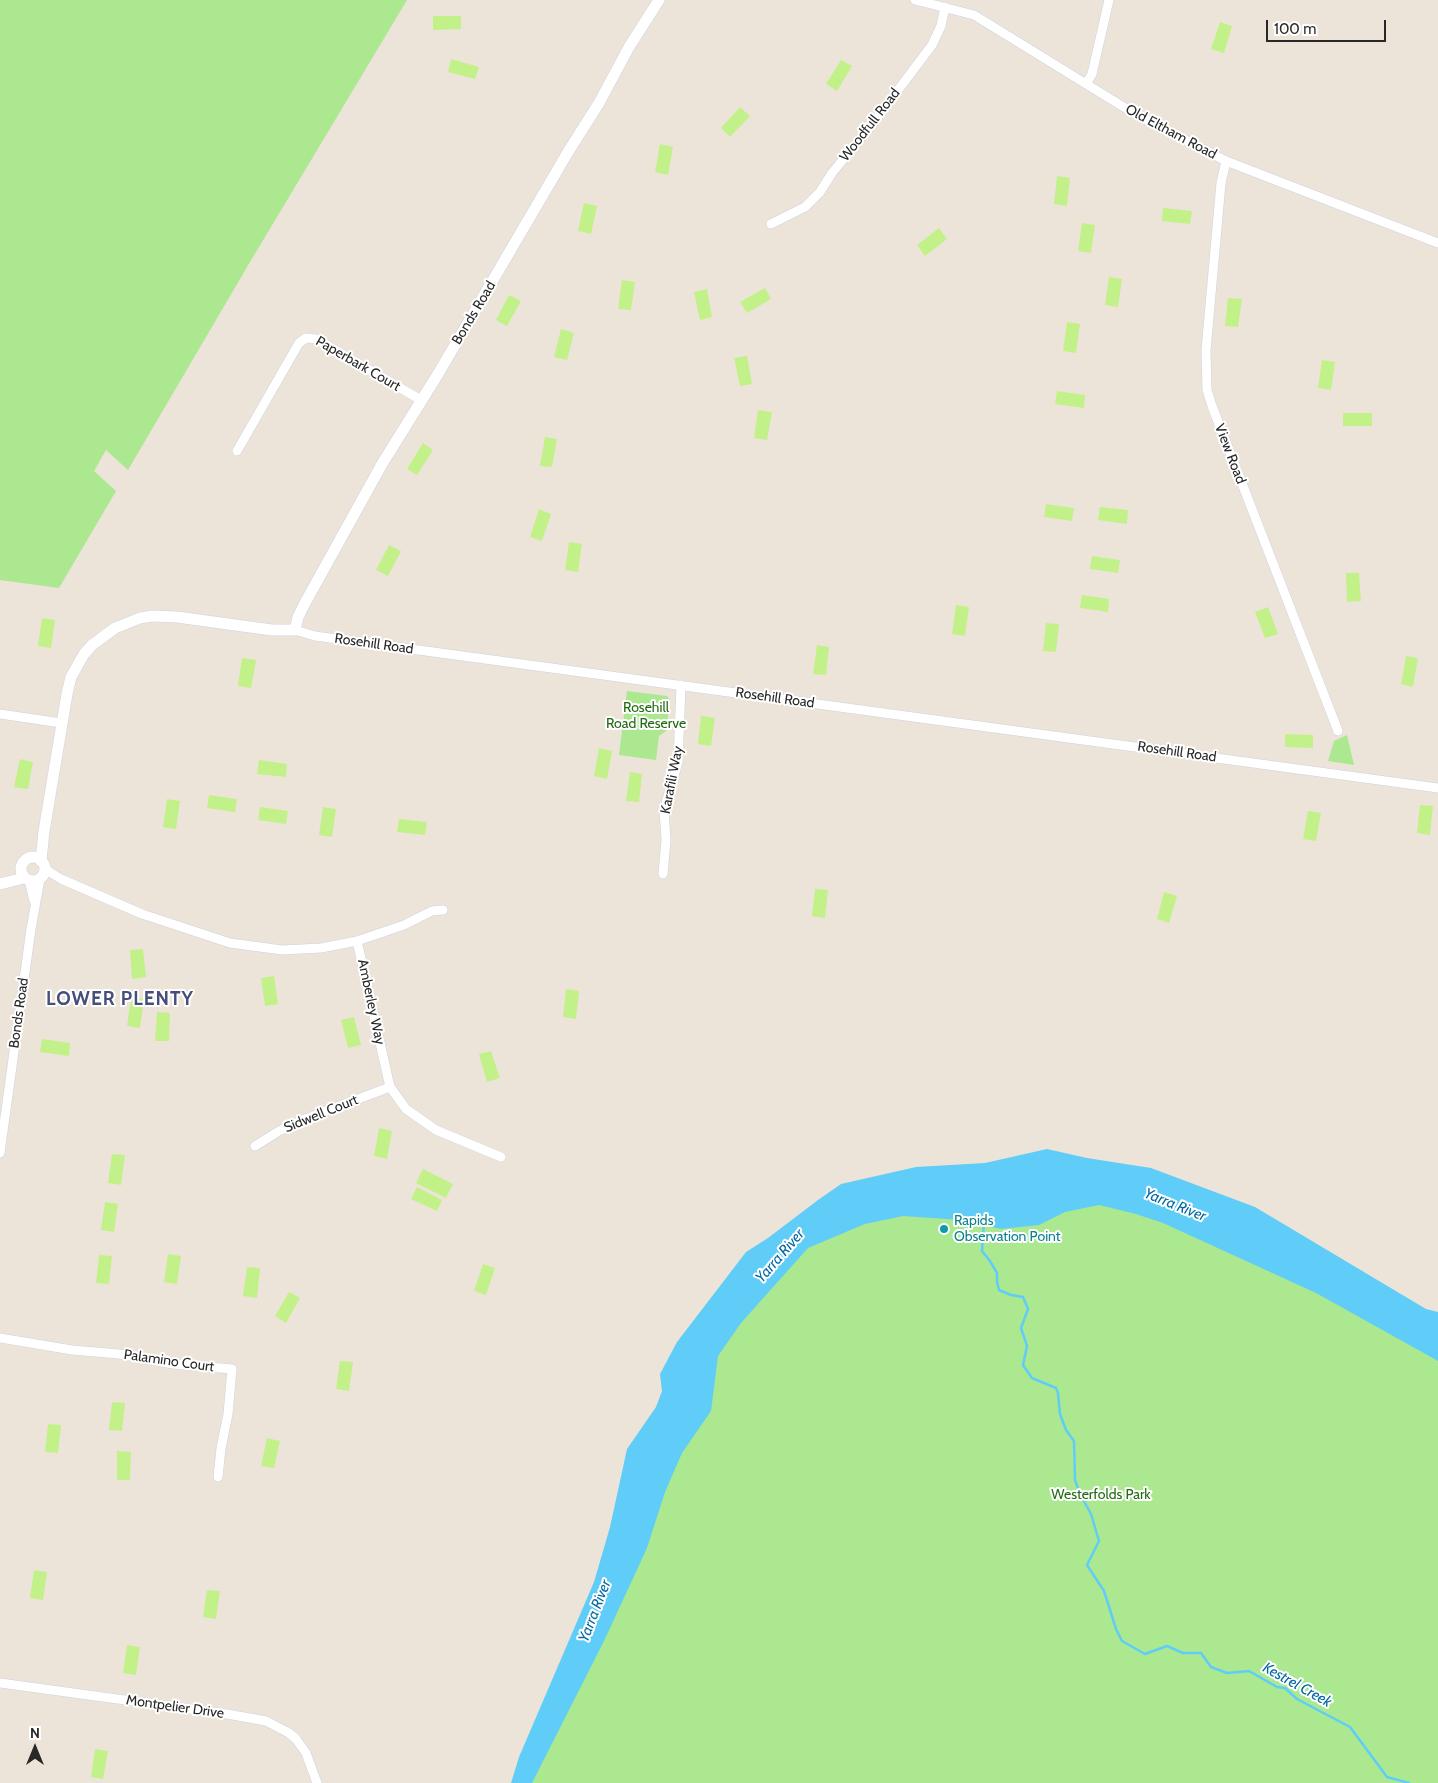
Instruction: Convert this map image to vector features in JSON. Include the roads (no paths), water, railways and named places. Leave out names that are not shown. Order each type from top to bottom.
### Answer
[{"type":"street","name":"Bonds Road","points":[[295,630],[298,617],[305,603],[382,464],[599,103],[629,47],[659,0]]},
{"type":"street","name":"Old Eltham Road","points":[[915,0],[974,15],[1135,114],[1226,161],[1438,243]]},
{"type":"street","points":[[1086,84],[1092,74],[1109,0]]},
{"type":"street","name":"Woodfull Road","points":[[771,224],[805,207],[820,192],[932,45],[941,26],[945,7]]},
{"type":"street","name":"View Road","points":[[1226,161],[1221,183],[1208,330],[1207,390],[1338,732]]},
{"type":"street","name":"Paperbark Court","points":[[237,451],[299,343],[306,338],[316,339],[421,400]]},
{"type":"street","name":"Rosehill Road","points":[[115,628],[140,618],[164,616],[272,630],[295,630],[316,636],[1438,788]]},
{"type":"street","name":"Bonds Road","points":[[0,1153],[35,904],[34,871],[44,831],[71,677],[76,666],[92,645],[115,628]]},
{"type":"street","name":"Karafili Way","points":[[663,874],[666,840],[664,810],[678,762],[681,685]]},
{"type":"street","points":[[0,714],[62,723]]},
{"type":"street","points":[[0,883],[34,871]]},
{"type":"street","name":"Amberley Way","points":[[34,871],[62,879],[142,914],[230,943],[282,950],[321,948],[357,941],[390,1087],[406,1109],[436,1130],[501,1157]]},
{"type":"street","points":[[357,941],[404,925],[432,911],[443,910]]},
{"type":"street","name":"Sidwell Court","points":[[255,1146],[300,1121],[390,1087]]},
{"type":"street","name":"Palamino Court","points":[[0,1338],[72,1350],[119,1354],[172,1364],[232,1369],[228,1414],[221,1448],[218,1477]]},
{"type":"street","name":"Montpelier Drive","points":[[0,1683],[266,1721],[289,1732],[296,1739],[306,1753],[317,1783]]},
{"type":"water","name":"Yarra River","points":[[1047,1149],[1087,1158],[1151,1168],[1255,1207],[1426,1309],[1438,1312],[1438,1361],[1316,1293],[1163,1223],[1099,1205],[1065,1212],[1039,1225],[1001,1229],[961,1220],[903,1216],[865,1224],[808,1248],[741,1323],[718,1356],[711,1411],[682,1453],[665,1492],[647,1548],[604,1641],[532,1783],[511,1783],[519,1757],[594,1582],[610,1527],[627,1449],[656,1407],[662,1391],[660,1374],[677,1342],[746,1252],[841,1184],[916,1167],[985,1163]]},
{"type":"waterway","name":"Kestrel Creek","points":[[984,1222],[982,1251],[997,1273],[999,1290],[1023,1297],[1028,1309],[1021,1328],[1027,1346],[1023,1365],[1032,1378],[1056,1388],[1060,1414],[1066,1430],[1074,1441],[1075,1480],[1091,1514],[1099,1541],[1087,1565],[1104,1591],[1116,1629],[1122,1641],[1145,1654],[1167,1646],[1183,1653],[1201,1653],[1211,1667],[1227,1673],[1249,1671],[1277,1687],[1285,1688],[1297,1699],[1350,1727],[1387,1777],[1409,1783]]},
{"type":"place","name":"Rapids Observation Point","points":[[944,1229]]},
{"type":"district","name":"LOWER PLENTY","points":[[120,999]]},
{"type":"park label","name":"Rosehill Road Reserve","points":[[646,716]]},
{"type":"park label","name":"Westerfolds Park","points":[[1101,1495]]}]
